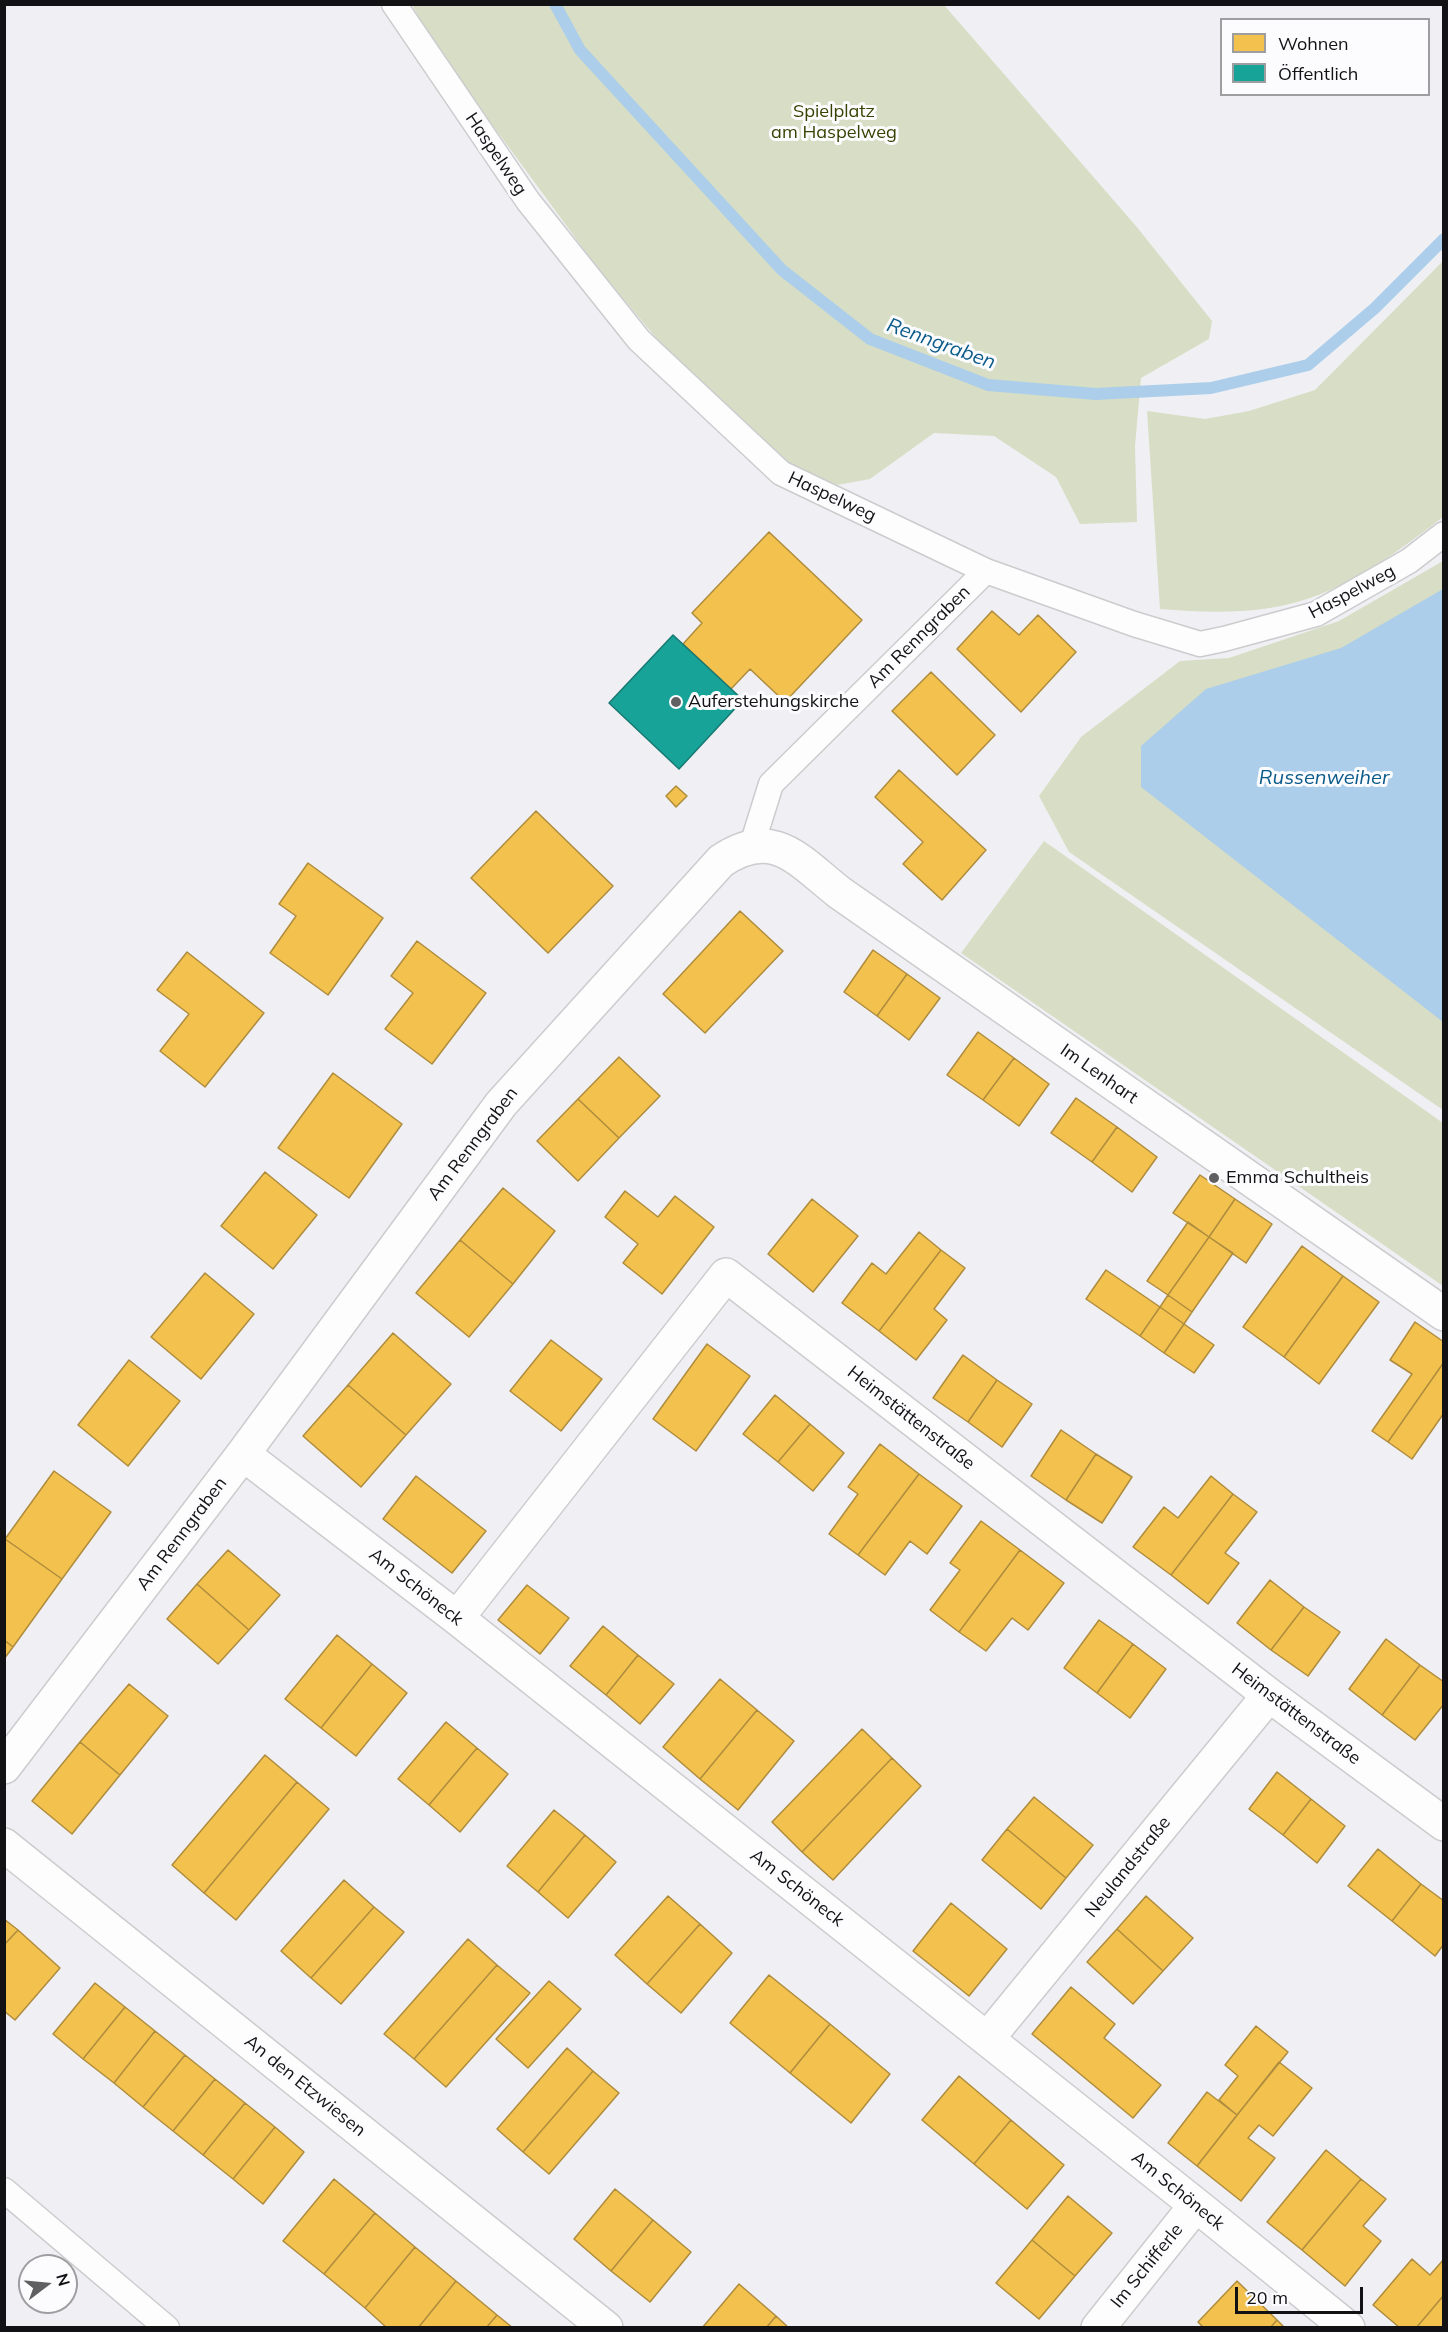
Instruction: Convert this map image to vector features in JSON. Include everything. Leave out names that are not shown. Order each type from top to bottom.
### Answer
[{"type":"street","name":"Im Lenhart","points":[[752,845],[771,845],[786,851],[850,900],[1443,1314]]},
{"type":"street","name":"Am Renngraben","points":[[4,1767],[243,1454],[501,1104],[721,861],[752,845]]},
{"type":"street","name":"Heimstättenstraße","points":[[457,1618],[726,1275],[1269,1695],[1443,1824]]},
{"type":"street","name":"Am Schöneck","points":[[243,1454],[457,1618],[1348,2328]]},
{"type":"street","name":"Neulandstraße","points":[[987,2039],[1269,1695]]},
{"type":"street","name":"An den Etzwiesen","points":[[4,1845],[606,2328]]},
{"type":"street","name":"Im Schifferle","points":[[1098,2328],[1196,2205]]},
{"type":"lane","name":"Haspelweg","points":[[394,4],[528,201],[639,340],[780,473],[986,571],[1134,624],[1200,644],[1316,614],[1409,561],[1443,534]]},
{"type":"lane","name":"Am Renngraben","points":[[752,845],[771,783],[986,571]]},
{"type":"lane","points":[[4,2190],[167,2328]]},
{"type":"green space","name":"Spielplatz am Haspelweg","points":[[412,5],[944,5],[1136,226],[1212,321],[1209,339],[1141,378],[1135,446],[1137,522],[1080,524],[1056,477],[994,436],[934,433],[870,479],[837,485],[785,461],[673,358],[599,270],[441,55]]},
{"type":"green space","points":[[1443,261],[1443,517],[1396,552],[1346,583],[1292,604],[1255,610],[1217,612],[1160,609],[1147,411],[1205,419],[1249,411],[1315,390]]},
{"type":"green space","points":[[1443,561],[1443,1110],[1069,852],[1039,796],[1081,737],[1180,661],[1229,658],[1339,621]]},
{"type":"green space","points":[[1044,841],[1443,1123],[1443,1286],[961,953]]},
{"type":"water","name":"Russenweiher","points":[[1443,589],[1443,1022],[1141,787],[1141,746],[1206,689],[1341,648]]},
{"type":"building: Wohnen","points":[[769,532],[862,620],[785,702],[750,669],[731,689],[683,644],[702,623],[692,613]]},
{"type":"building: Wohnen","points":[[992,611],[1019,635],[1038,615],[1076,652],[1021,712],[957,649]]},
{"type":"building: Wohnen","points":[[931,672],[995,735],[957,775],[892,711]]},
{"type":"building: Wohnen","points":[[899,770],[986,850],[942,900],[903,864],[923,842],[875,797]]},
{"type":"building: Wohnen","points":[[676,786],[687,796],[676,807],[666,796]]},
{"type":"building: Wohnen","points":[[536,811],[613,886],[548,953],[471,878]]},
{"type":"building: Wohnen","points":[[308,863],[383,918],[328,995],[270,953],[296,916],[279,904]]},
{"type":"building: Wohnen","points":[[740,911],[783,951],[705,1033],[663,994]]},
{"type":"building: Wohnen","points":[[417,941],[486,993],[432,1064],[385,1029],[413,993],[391,976]]},
{"type":"building: Wohnen","points":[[873,950],[907,974],[877,1016],[844,992]]},
{"type":"building: Wohnen","points":[[187,952],[264,1013],[205,1087],[160,1051],[189,1014],[157,990]]},
{"type":"building: Wohnen","points":[[907,974],[940,998],[909,1040],[877,1016]]},
{"type":"building: Wohnen","points":[[978,1032],[1014,1058],[983,1100],[947,1075]]},
{"type":"building: Wohnen","points":[[619,1057],[660,1096],[619,1138],[578,1099]]},
{"type":"building: Wohnen","points":[[1014,1058],[1049,1084],[1019,1126],[983,1100]]},
{"type":"building: Wohnen","points":[[333,1073],[402,1124],[349,1198],[278,1148]]},
{"type":"building: Wohnen","points":[[1076,1098],[1117,1127],[1092,1162],[1051,1133]]},
{"type":"building: Wohnen","points":[[578,1099],[619,1138],[578,1181],[537,1141]]},
{"type":"building: Wohnen","points":[[1117,1127],[1157,1157],[1132,1192],[1092,1162]]},
{"type":"building: Wohnen","points":[[265,1172],[317,1215],[273,1269],[221,1226]]},
{"type":"building: Wohnen","points":[[1200,1175],[1235,1199],[1209,1237],[1173,1213]]},
{"type":"building: Wohnen","points":[[503,1188],[555,1231],[513,1284],[460,1240]]},
{"type":"building: Wohnen","points":[[625,1191],[658,1217],[675,1196],[714,1227],[662,1294],[623,1263],[638,1244],[605,1217]]},
{"type":"building: Wohnen","points":[[812,1199],[858,1236],[813,1292],[768,1254]]},
{"type":"building: Wohnen","points":[[1235,1199],[1272,1224],[1246,1263],[1209,1237]]},
{"type":"building: Wohnen","points":[[1188,1222],[1209,1237],[1168,1295],[1147,1281]]},
{"type":"building: Wohnen","points":[[919,1232],[941,1250],[879,1331],[842,1303],[872,1263],[886,1274]]},
{"type":"building: Wohnen","points":[[1209,1237],[1233,1253],[1192,1312],[1168,1295]]},
{"type":"building: Wohnen","points":[[460,1240],[513,1284],[469,1337],[416,1293]]},
{"type":"building: Wohnen","points":[[1302,1246],[1343,1276],[1284,1357],[1243,1327]]},
{"type":"building: Wohnen","points":[[941,1250],[965,1268],[934,1309],[947,1320],[916,1360],[879,1331]]},
{"type":"building: Wohnen","points":[[1106,1270],[1160,1307],[1140,1336],[1086,1299]]},
{"type":"building: Wohnen","points":[[205,1273],[254,1314],[201,1379],[151,1337]]},
{"type":"building: Wohnen","points":[[1343,1276],[1379,1302],[1319,1384],[1284,1357]]},
{"type":"building: Wohnen","points":[[1168,1295],[1192,1312],[1184,1324],[1160,1307]]},
{"type":"building: Wohnen","points":[[1160,1307],[1184,1324],[1164,1353],[1140,1336]]},
{"type":"building: Wohnen","points":[[1415,1322],[1444,1342],[1444,1362],[1388,1442],[1372,1431],[1412,1374],[1390,1360]]},
{"type":"building: Wohnen","points":[[1184,1324],[1214,1345],[1194,1373],[1164,1353]]},
{"type":"building: Wohnen","points":[[393,1333],[451,1384],[406,1435],[348,1385]]},
{"type":"building: Wohnen","points":[[551,1340],[602,1379],[561,1431],[510,1391]]},
{"type":"building: Wohnen","points":[[707,1344],[750,1376],[696,1451],[653,1419]]},
{"type":"building: Wohnen","points":[[963,1355],[997,1380],[968,1422],[933,1398]]},
{"type":"building: Wohnen","points":[[129,1360],[180,1401],[128,1466],[78,1425]]},
{"type":"building: Wohnen","points":[[1444,1362],[1444,1413],[1412,1459],[1388,1442]]},
{"type":"building: Wohnen","points":[[997,1380],[1032,1404],[1002,1447],[968,1422]]},
{"type":"building: Wohnen","points":[[348,1385],[406,1435],[361,1487],[303,1436]]},
{"type":"building: Wohnen","points":[[775,1395],[810,1424],[778,1462],[743,1434]]},
{"type":"building: Wohnen","points":[[810,1424],[844,1453],[813,1491],[778,1462]]},
{"type":"building: Wohnen","points":[[1061,1430],[1096,1454],[1066,1500],[1031,1476]]},
{"type":"building: Wohnen","points":[[880,1444],[919,1474],[858,1555],[829,1534],[858,1494],[848,1487]]},
{"type":"building: Wohnen","points":[[1096,1454],[1132,1477],[1102,1523],[1066,1500]]},
{"type":"building: Wohnen","points":[[54,1471],[111,1512],[62,1579],[5,1539]]},
{"type":"building: Wohnen","points":[[919,1474],[962,1506],[927,1554],[910,1541],[885,1575],[858,1555]]},
{"type":"building: Wohnen","points":[[416,1476],[486,1531],[452,1573],[383,1519]]},
{"type":"building: Wohnen","points":[[1211,1476],[1233,1494],[1171,1575],[1133,1547],[1164,1507],[1178,1518]]},
{"type":"building: Wohnen","points":[[1233,1494],[1257,1512],[1225,1553],[1239,1563],[1208,1604],[1171,1575]]},
{"type":"building: Wohnen","points":[[981,1521],[1020,1550],[959,1632],[930,1610],[960,1570],[950,1563]]},
{"type":"building: Wohnen","points":[[5,1539],[62,1579],[13,1647],[4,1640]]},
{"type":"building: Wohnen","points":[[228,1550],[280,1595],[249,1630],[197,1584]]},
{"type":"building: Wohnen","points":[[1020,1550],[1064,1583],[1028,1630],[1012,1618],[986,1651],[959,1632]]},
{"type":"building: Wohnen","points":[[1270,1580],[1304,1607],[1271,1650],[1237,1623]]},
{"type":"building: Wohnen","points":[[197,1584],[249,1630],[218,1664],[167,1619]]},
{"type":"building: Wohnen","points":[[527,1585],[569,1618],[540,1654],[498,1620]]},
{"type":"building: Wohnen","points":[[1304,1607],[1340,1632],[1308,1676],[1271,1650]]},
{"type":"building: Wohnen","points":[[1099,1620],[1133,1644],[1097,1693],[1064,1668]]},
{"type":"building: Wohnen","points":[[603,1626],[638,1655],[606,1695],[570,1666]]},
{"type":"building: Wohnen","points":[[337,1635],[372,1664],[321,1728],[285,1699]]},
{"type":"building: Wohnen","points":[[1386,1639],[1420,1665],[1382,1715],[1349,1689]]},
{"type":"building: Wohnen","points":[[4,1640],[13,1647],[4,1659]]},
{"type":"building: Wohnen","points":[[1133,1644],[1166,1669],[1130,1718],[1097,1693]]},
{"type":"building: Wohnen","points":[[638,1655],[674,1684],[640,1724],[606,1695]]},
{"type":"building: Wohnen","points":[[372,1664],[407,1693],[356,1756],[321,1728]]},
{"type":"building: Wohnen","points":[[1420,1665],[1444,1682],[1444,1704],[1415,1740],[1382,1715]]},
{"type":"building: Wohnen","points":[[720,1679],[757,1710],[700,1779],[663,1747]]},
{"type":"building: Wohnen","points":[[129,1684],[168,1716],[120,1775],[80,1742]]},
{"type":"building: Wohnen","points":[[757,1710],[794,1741],[738,1810],[700,1779]]},
{"type":"building: Wohnen","points":[[446,1722],[477,1748],[429,1805],[398,1779]]},
{"type":"building: Wohnen","points":[[862,1729],[892,1758],[802,1852],[772,1822]]},
{"type":"building: Wohnen","points":[[80,1742],[120,1775],[72,1834],[32,1801]]},
{"type":"building: Wohnen","points":[[477,1748],[508,1774],[460,1832],[429,1805]]},
{"type":"building: Wohnen","points":[[265,1755],[297,1782],[204,1893],[172,1865]]},
{"type":"building: Wohnen","points":[[892,1758],[921,1786],[833,1880],[802,1852]]},
{"type":"building: Wohnen","points":[[1277,1772],[1311,1799],[1283,1835],[1249,1809]]},
{"type":"building: Wohnen","points":[[297,1782],[329,1809],[236,1920],[204,1893]]},
{"type":"building: Wohnen","points":[[1034,1797],[1093,1845],[1066,1878],[1007,1829]]},
{"type":"building: Wohnen","points":[[1311,1799],[1345,1826],[1317,1863],[1283,1835]]},
{"type":"building: Wohnen","points":[[554,1810],[585,1835],[538,1892],[507,1866]]},
{"type":"building: Wohnen","points":[[1007,1829],[1066,1878],[1041,1909],[982,1860]]},
{"type":"building: Wohnen","points":[[585,1835],[616,1862],[568,1918],[538,1892]]},
{"type":"building: Wohnen","points":[[1378,1849],[1421,1884],[1392,1921],[1348,1886]]},
{"type":"building: Wohnen","points":[[344,1880],[374,1907],[311,1978],[281,1951]]},
{"type":"building: Wohnen","points":[[1421,1884],[1444,1901],[1444,1944],[1435,1956],[1392,1921]]},
{"type":"building: Wohnen","points":[[668,1896],[700,1924],[647,1984],[615,1955]]},
{"type":"building: Wohnen","points":[[1146,1896],[1193,1938],[1163,1971],[1117,1929]]},
{"type":"building: Wohnen","points":[[951,1903],[1007,1949],[969,1996],[913,1951]]},
{"type":"building: Wohnen","points":[[374,1907],[404,1932],[341,2004],[311,1978]]},
{"type":"building: Wohnen","points":[[4,1919],[18,1930],[4,1945]]},
{"type":"building: Wohnen","points":[[700,1924],[732,1953],[681,2013],[647,1984]]},
{"type":"building: Wohnen","points":[[1117,1929],[1163,1971],[1133,2004],[1087,1962]]},
{"type":"building: Wohnen","points":[[18,1930],[60,1968],[15,2020],[4,2011],[4,1945]]},
{"type":"building: Wohnen","points":[[468,1939],[497,1965],[414,2059],[384,2034]]},
{"type":"building: Wohnen","points":[[497,1965],[530,1993],[446,2087],[414,2059]]},
{"type":"building: Wohnen","points":[[769,1975],[830,2024],[790,2073],[730,2023]]},
{"type":"building: Wohnen","points":[[549,1981],[581,2009],[528,2068],[496,2039]]},
{"type":"building: Wohnen","points":[[95,1983],[125,2007],[83,2059],[53,2034]]},
{"type":"building: Wohnen","points":[[1071,1987],[1115,2024],[1104,2038],[1161,2085],[1133,2118],[1032,2034]]},
{"type":"building: Wohnen","points":[[125,2007],[155,2031],[114,2083],[83,2059]]},
{"type":"building: Wohnen","points":[[830,2024],[890,2074],[851,2123],[790,2073]]},
{"type":"building: Wohnen","points":[[1256,2026],[1288,2052],[1237,2115],[1219,2100],[1238,2076],[1225,2065]]},
{"type":"building: Wohnen","points":[[155,2031],[185,2055],[143,2107],[114,2083]]},
{"type":"building: Wohnen","points":[[567,2048],[593,2071],[523,2152],[497,2129]]},
{"type":"building: Wohnen","points":[[185,2055],[215,2079],[173,2131],[143,2107]]},
{"type":"building: Wohnen","points":[[1279,2062],[1312,2088],[1273,2136],[1259,2125],[1248,2138],[1275,2158],[1241,2201],[1197,2166]]},
{"type":"building: Wohnen","points":[[593,2071],[619,2093],[549,2174],[523,2152]]},
{"type":"building: Wohnen","points":[[959,2076],[1011,2120],[974,2164],[922,2120]]},
{"type":"building: Wohnen","points":[[215,2079],[245,2103],[203,2155],[173,2131]]},
{"type":"building: Wohnen","points":[[1207,2092],[1237,2115],[1197,2166],[1168,2143]]},
{"type":"building: Wohnen","points":[[245,2103],[275,2127],[233,2179],[203,2155]]},
{"type":"building: Wohnen","points":[[1011,2120],[1064,2165],[1027,2209],[974,2164]]},
{"type":"building: Wohnen","points":[[275,2127],[304,2152],[263,2204],[233,2179]]},
{"type":"building: Wohnen","points":[[1326,2150],[1361,2179],[1302,2250],[1267,2222]]},
{"type":"building: Wohnen","points":[[334,2179],[375,2213],[324,2274],[283,2241]]},
{"type":"building: Wohnen","points":[[1361,2179],[1386,2199],[1363,2226],[1381,2241],[1345,2286],[1302,2250]]},
{"type":"building: Wohnen","points":[[615,2189],[653,2220],[611,2271],[574,2239]]},
{"type":"building: Wohnen","points":[[1068,2196],[1112,2233],[1075,2276],[1032,2240]]},
{"type":"building: Wohnen","points":[[375,2213],[415,2247],[365,2308],[324,2274]]},
{"type":"building: Wohnen","points":[[653,2220],[691,2252],[650,2302],[611,2271]]},
{"type":"building: Wohnen","points":[[1032,2240],[1075,2276],[1039,2319],[996,2283]]},
{"type":"building: Wohnen","points":[[415,2247],[456,2281],[418,2328],[387,2328],[365,2308]]},
{"type":"building: Wohnen","points":[[1412,2259],[1430,2275],[1444,2259],[1444,2295],[1416,2328],[1400,2328],[1373,2305]]},
{"type":"building: Wohnen","points":[[456,2281],[497,2315],[486,2328],[418,2328]]},
{"type":"building: Wohnen","points":[[1237,2281],[1277,2320],[1270,2328],[1204,2328],[1198,2322]]},
{"type":"building: Wohnen","points":[[739,2284],[776,2316],[766,2328],[702,2328]]},
{"type":"building: Wohnen","points":[[1444,2295],[1444,2328],[1416,2328]]},
{"type":"building: Wohnen","points":[[497,2315],[513,2328],[486,2328]]},
{"type":"building: Wohnen","points":[[776,2316],[789,2328],[766,2328]]},
{"type":"building: Wohnen","points":[[1277,2320],[1285,2328],[1270,2328]]},
{"type":"building: Öffentlich","name":"Auferstehungskirche","points":[[673,635],[743,700],[679,769],[609,703]]},
{"type":"waterway","name":"Renngraben","points":[[555,4],[580,50],[782,270],[870,339],[988,385],[1096,394],[1211,388],[1308,365],[1375,308],[1444,239]]},
{"type":"place","name":"Auferstehungskirche","points":[[676,702]]},
{"type":"place","name":"Emma Schultheis","points":[[1214,1178]]}]
